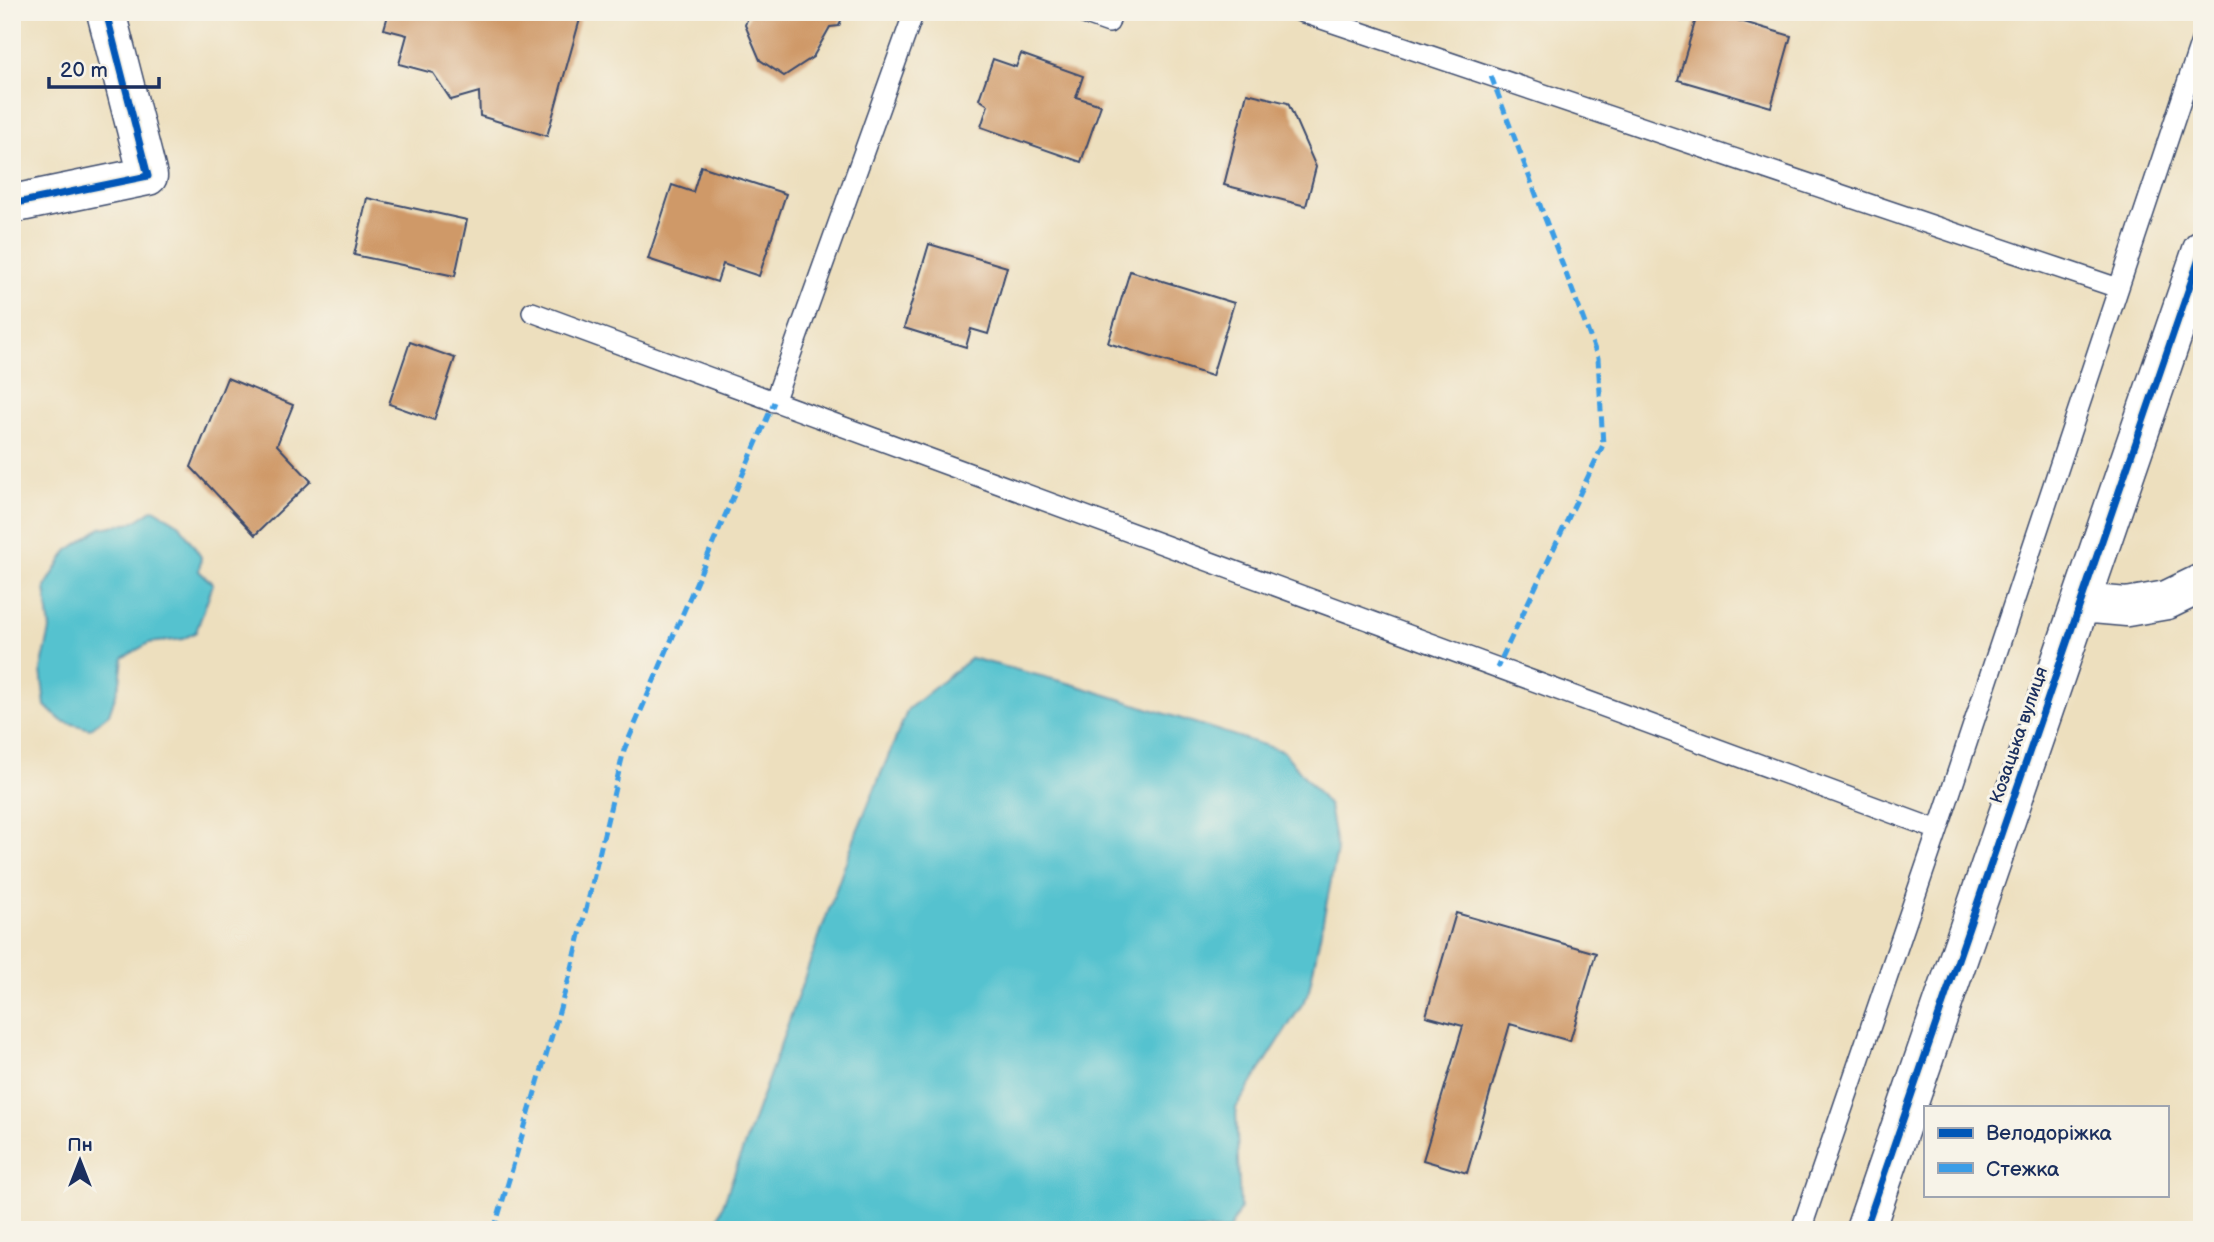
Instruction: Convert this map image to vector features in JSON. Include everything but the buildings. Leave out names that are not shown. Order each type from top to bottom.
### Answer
[{"type":"street","points":[[12,204],[148,176],[106,12]]},
{"type":"street","name":"Козацька вулиця","points":[[1865,1230],[2202,250]]},
{"type":"street","points":[[2081,603],[2127,607],[2167,600],[2202,583]]},
{"type":"lane","points":[[774,402],[914,12]]},
{"type":"lane","points":[[1077,12],[1109,23],[1112,12]]},
{"type":"lane","points":[[1301,12],[2118,288]]},
{"type":"lane","points":[[1801,1230],[1938,830],[2202,38]]},
{"type":"lane","points":[[532,312],[1938,830]]},
{"type":"water","points":[[154,509],[180,525],[201,557],[199,571],[213,584],[196,632],[183,639],[149,643],[123,658],[120,682],[109,714],[90,729],[62,721],[45,706],[41,670],[50,630],[45,587],[67,551],[101,528],[134,522]]},
{"type":"water","points":[[971,658],[1072,684],[1283,751],[1329,806],[1337,851],[1308,995],[1236,1108],[1240,1209],[1229,1230],[714,1230],[857,831],[908,709]]},
{"type":"marked path","points":[[1491,76],[1598,358],[1603,445],[1497,668]]},
{"type":"marked path","points":[[494,1230],[572,968],[624,750],[774,402]]},
{"type":"cycle path","points":[[12,204],[148,176],[106,12]]},
{"type":"cycle path","points":[[1865,1230],[2202,250]]}]
